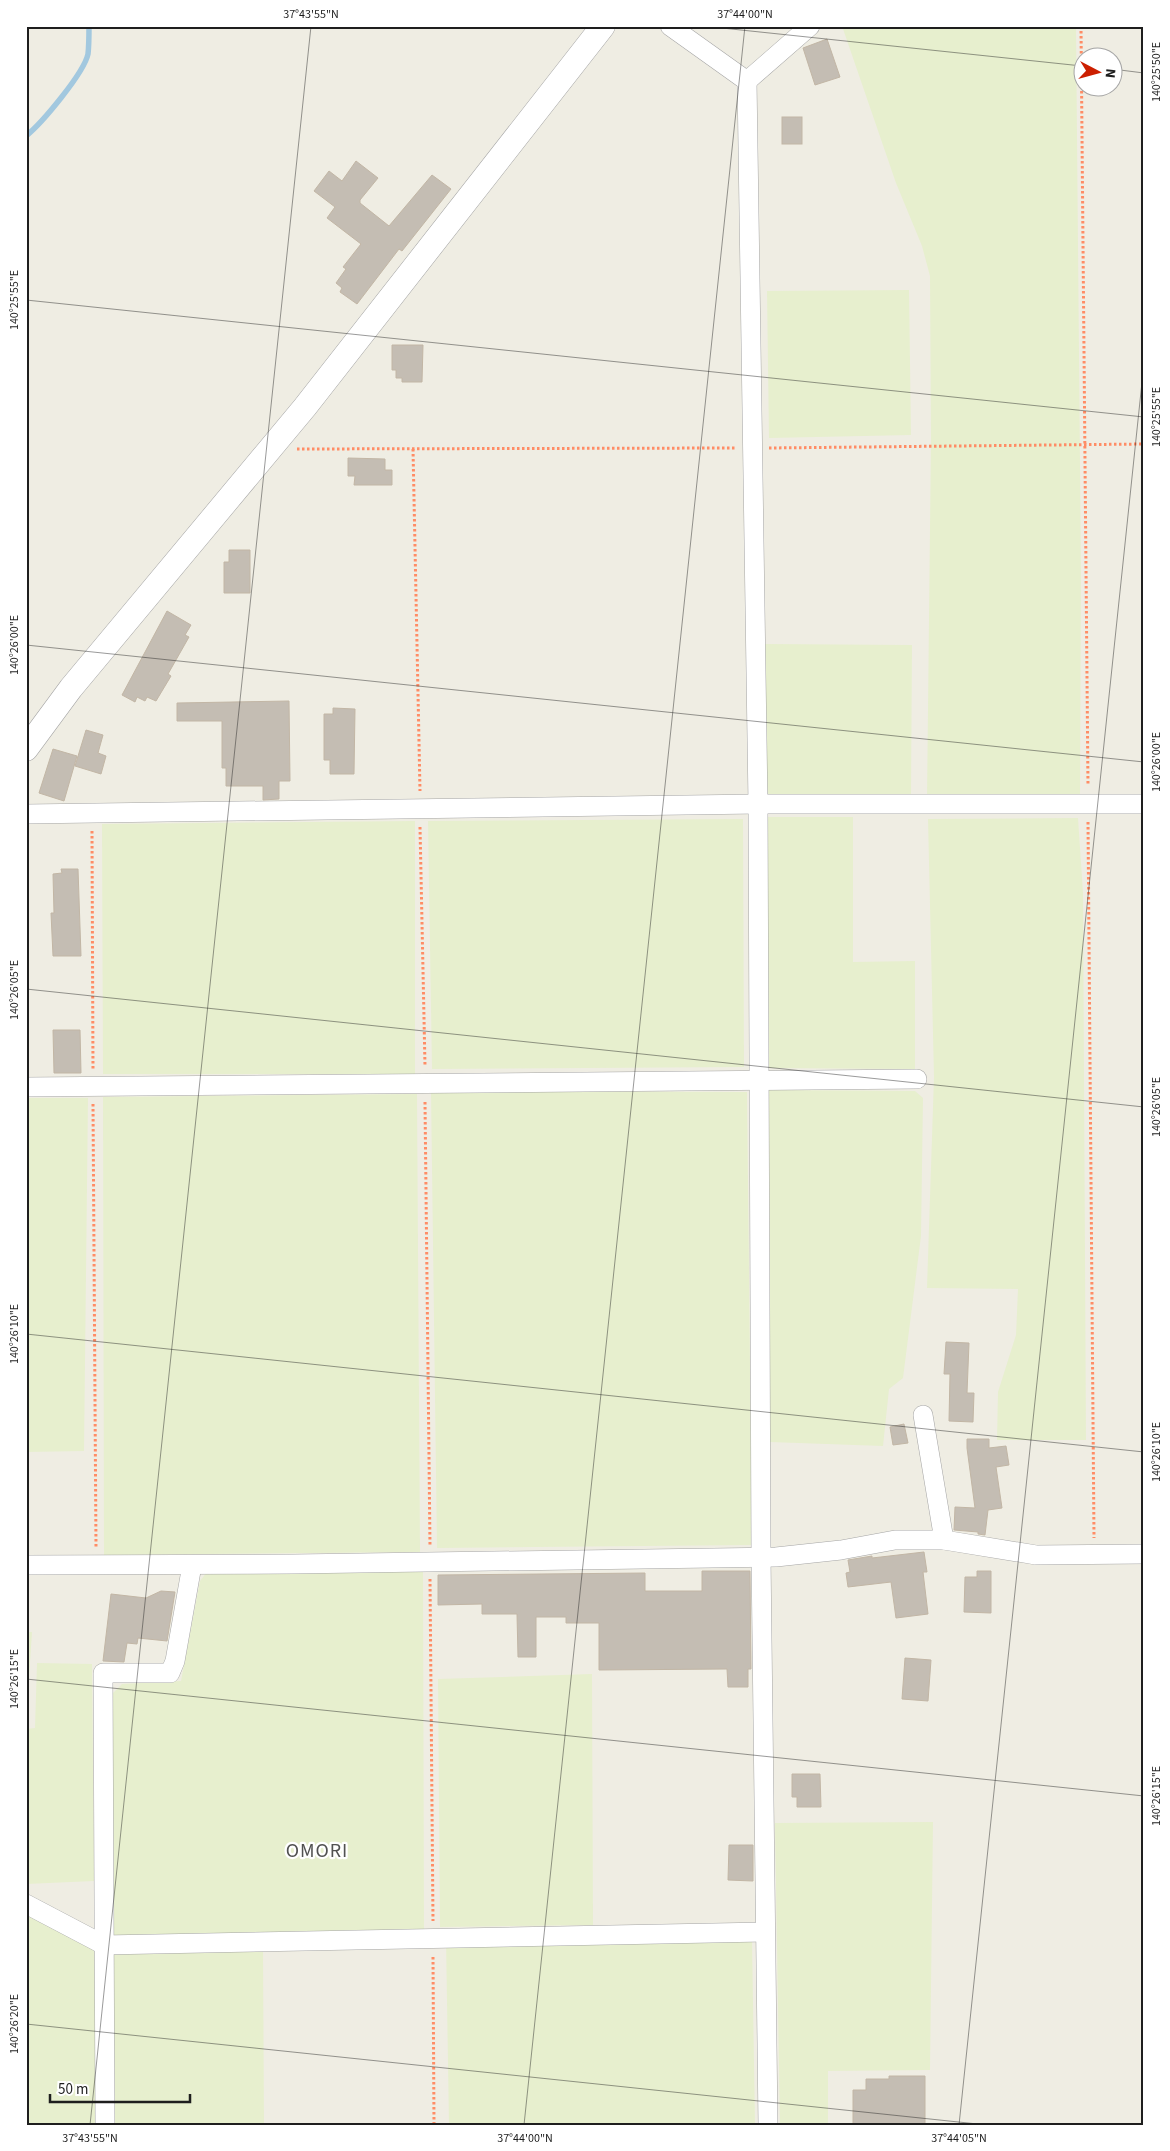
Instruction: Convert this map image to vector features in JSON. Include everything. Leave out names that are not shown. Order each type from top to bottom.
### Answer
[{"type":"street","points":[[26,749],[71,688],[317,391],[603,26]]},
{"type":"street","points":[[670,26],[747,81]]},
{"type":"street","points":[[768,2125],[761,1557],[758,804],[747,81],[810,26]]},
{"type":"street","points":[[26,814],[758,804],[1144,804]]},
{"type":"street","points":[[26,1087],[917,1079]]},
{"type":"street","points":[[923,1415],[944,1540]]},
{"type":"street","points":[[26,1565],[192,1565],[776,1557],[841,1550],[895,1540],[944,1540],[1036,1555],[1144,1554]]},
{"type":"street","points":[[105,2125],[103,1673],[170,1673],[174,1661],[192,1565]]},
{"type":"street","points":[[26,1904],[104,1945],[765,1932]]},
{"type":"path","points":[[269,450],[1144,444]]},
{"type":"path","points":[[413,449],[425,1084],[434,2125]]},
{"type":"path","points":[[92,813],[96,1565]]},
{"type":"green space","points":[[842,26],[1076,26],[1076,48],[1072,48],[1072,98],[1077,98],[1081,574],[1080,796],[927,799],[931,439],[930,276],[922,246],[896,183]]},
{"type":"green space","points":[[909,290],[911,435],[769,438],[767,291]]},
{"type":"green space","points":[[765,644],[912,645],[911,797],[774,799],[765,791]]},
{"type":"green space","points":[[766,817],[853,817],[853,962],[915,961],[915,1069],[766,1068]]},
{"type":"green space","points":[[1078,818],[1083,893],[1086,1440],[997,1440],[998,1392],[1016,1335],[1018,1289],[927,1288],[934,1077],[928,819]]},
{"type":"green space","points":[[743,819],[744,1067],[432,1069],[428,821]]},
{"type":"green space","points":[[415,821],[415,1074],[103,1074],[102,824]]},
{"type":"green space","points":[[769,1090],[915,1091],[923,1098],[921,1236],[903,1378],[889,1389],[883,1446],[770,1442]]},
{"type":"green space","points":[[431,1091],[747,1092],[752,1545],[437,1548]]},
{"type":"green space","points":[[417,1094],[420,1552],[104,1555],[103,1097]]},
{"type":"green space","points":[[26,1098],[88,1098],[84,1451],[26,1452]]},
{"type":"green space","points":[[423,1568],[424,1933],[113,1940],[112,1694],[122,1684],[181,1681],[200,1581],[207,1572]]},
{"type":"green space","points":[[26,1632],[32,1632],[26,1723]]},
{"type":"green space","points":[[37,1663],[92,1664],[94,1881],[26,1884],[26,1729],[35,1728]]},
{"type":"green space","points":[[592,1674],[593,1925],[440,1927],[438,1679]]},
{"type":"green space","points":[[933,1822],[930,2070],[828,2071],[828,2125],[780,2125],[775,1823]]},
{"type":"green space","points":[[26,1912],[95,1947],[95,2125],[26,2125]]},
{"type":"green space","points":[[446,1938],[752,1941],[755,2125],[449,2125]]},
{"type":"green space","points":[[263,1947],[264,2125],[115,2125],[113,1949]]},
{"type":"building","points":[[827,39],[840,77],[815,85],[803,48]]},
{"type":"building","points":[[782,117],[802,117],[802,144],[782,144]]},
{"type":"building","points":[[356,161],[378,178],[360,200],[360,203],[389,226],[432,175],[451,189],[402,251],[399,249],[357,304],[340,292],[342,288],[336,283],[346,269],[343,267],[361,244],[327,218],[335,207],[314,191],[329,171],[342,181]]},
{"type":"building","points":[[392,345],[423,345],[422,382],[402,382],[402,378],[396,378],[396,370],[392,370]]},
{"type":"building","points":[[348,458],[385,459],[385,470],[392,470],[392,485],[354,485],[355,476],[348,476]]},
{"type":"building","points":[[229,550],[250,550],[250,593],[224,593],[224,562],[229,562]]},
{"type":"building","points":[[167,611],[191,625],[185,635],[189,637],[168,674],[171,676],[156,701],[147,697],[145,701],[137,697],[135,702],[122,695]]},
{"type":"building","points":[[289,701],[290,781],[279,781],[279,799],[263,800],[263,786],[226,786],[226,768],[222,768],[222,721],[177,721],[177,703]]},
{"type":"building","points":[[333,708],[355,709],[354,774],[330,774],[330,760],[324,760],[324,714],[333,714]]},
{"type":"building","points":[[86,730],[103,735],[98,753],[106,756],[101,774],[75,766]]},
{"type":"building","points":[[53,749],[77,756],[64,801],[39,793]]},
{"type":"building","points":[[61,869],[78,869],[81,956],[53,956],[51,913],[54,913],[53,874],[62,873]]},
{"type":"building","points":[[53,1030],[80,1030],[81,1073],[54,1073]]},
{"type":"building","points":[[946,1342],[969,1343],[967,1393],[974,1393],[973,1422],[949,1421],[950,1374],[944,1374]]},
{"type":"building","points":[[904,1424],[908,1443],[893,1445],[890,1427]]},
{"type":"building","points":[[967,1439],[989,1439],[989,1448],[1006,1446],[1009,1465],[996,1467],[1002,1508],[988,1510],[985,1535],[978,1534],[978,1532],[954,1530],[955,1507],[975,1508]]},
{"type":"building","points":[[924,1552],[927,1572],[923,1572],[928,1614],[896,1618],[891,1582],[848,1587],[846,1573],[850,1572],[848,1560]]},
{"type":"building","points":[[702,1571],[750,1571],[751,1669],[748,1669],[748,1687],[728,1687],[727,1669],[599,1670],[599,1623],[566,1623],[566,1617],[536,1617],[536,1657],[518,1657],[517,1614],[482,1614],[482,1604],[438,1605],[438,1575],[645,1573],[645,1591],[702,1591]]},
{"type":"building","points":[[977,1571],[991,1571],[991,1613],[964,1612],[965,1577],[977,1577]]},
{"type":"building","points":[[161,1591],[175,1592],[167,1641],[138,1638],[137,1644],[127,1643],[124,1662],[103,1661],[111,1594],[146,1598]]},
{"type":"building","points":[[905,1658],[931,1660],[928,1701],[902,1699]]},
{"type":"building","points":[[792,1774],[820,1774],[821,1807],[797,1807],[797,1797],[792,1797]]},
{"type":"building","points":[[729,1845],[753,1845],[753,1881],[728,1880]]},
{"type":"building","points":[[889,2076],[925,2076],[925,2125],[853,2125],[853,2090],[866,2090],[866,2079],[889,2079]]},
{"type":"waterway","points":[[26,136],[52,109],[79,73],[88,54],[89,26]]},
{"type":"district","name":"OMORI","points":[[317,1851]]}]
